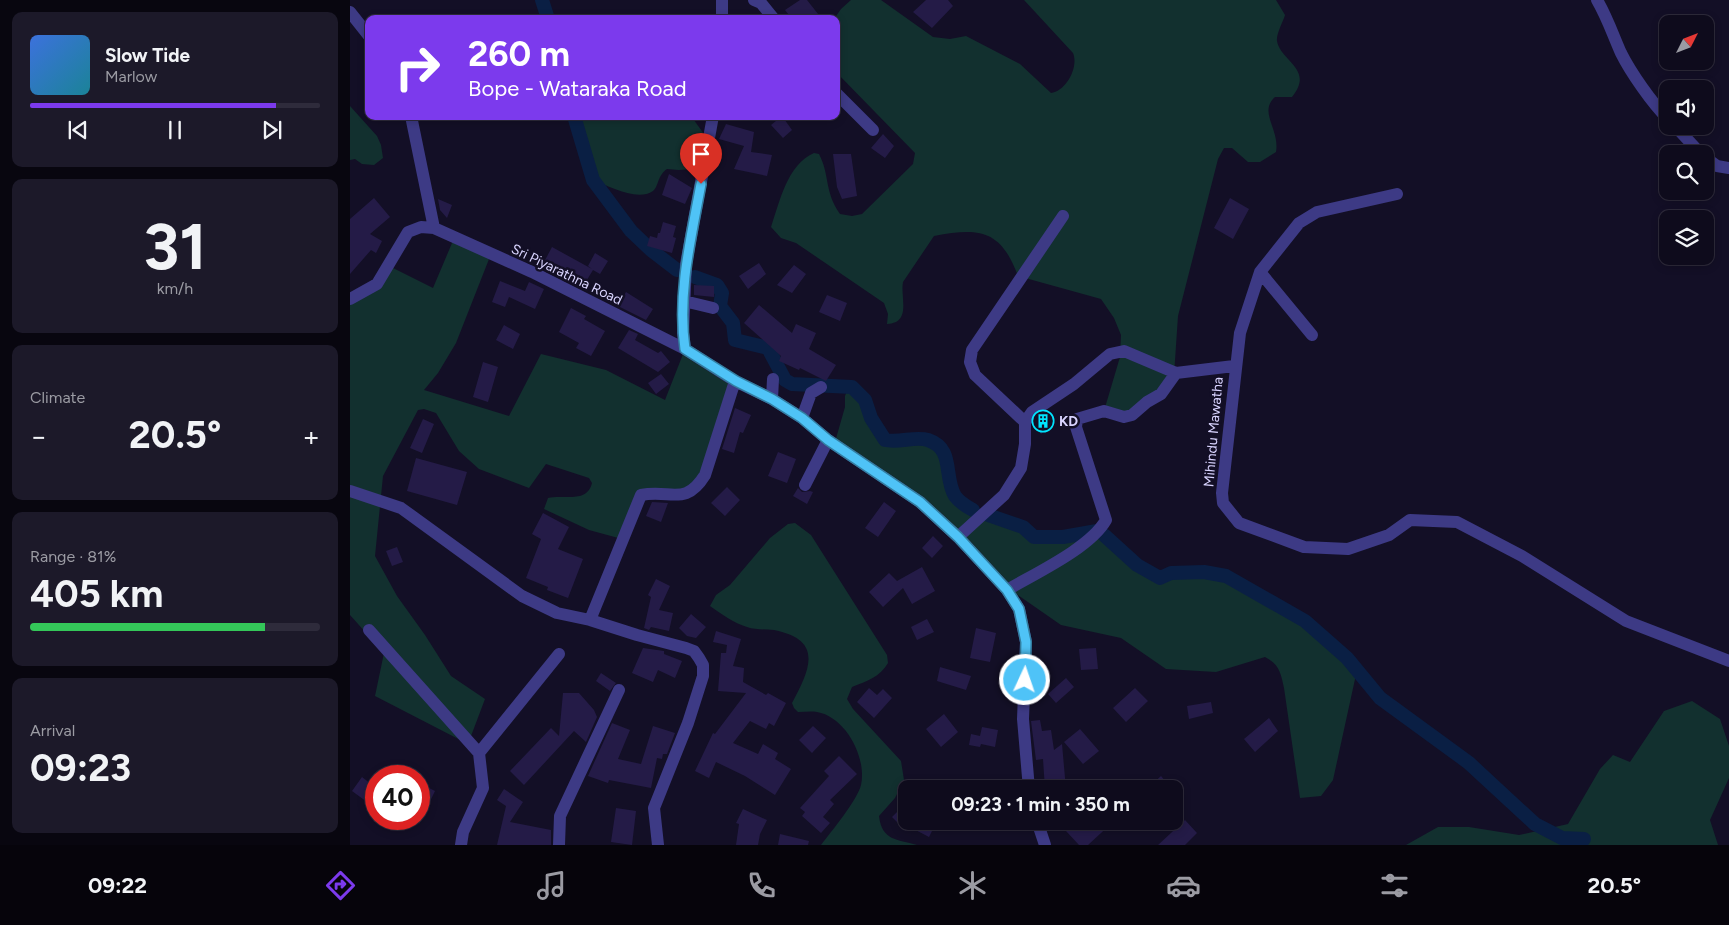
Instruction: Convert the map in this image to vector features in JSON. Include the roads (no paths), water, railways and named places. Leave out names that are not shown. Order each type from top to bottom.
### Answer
[{"type":"street","points":[[722,0],[722,15]]},
{"type":"street","points":[[754,0],[761,4],[771,15]]},
{"type":"street","points":[[1597,0],[1607,17],[1622,54],[1659,109]]},
{"type":"street","points":[[350,12],[365,31]]},
{"type":"street","points":[[840,97],[874,130]]},
{"type":"street","points":[[350,299],[377,284],[408,232],[421,226],[434,228],[412,120]]},
{"type":"street","points":[[685,349],[683,333],[686,264],[712,120]]},
{"type":"street","points":[[1683,135],[1693,145]]},
{"type":"street","points":[[1714,163],[1729,168]]},
{"type":"street","name":"Mihindu Mawatha","points":[[1397,194],[1317,212],[1299,223],[1260,272],[1240,333],[1234,366],[1222,493],[1224,503],[1239,523],[1304,547],[1348,549],[1389,535],[1410,520],[1457,522],[1522,556],[1626,621],[1729,661]]},
{"type":"street","points":[[1025,422],[975,376],[970,362],[972,350],[1063,216]]},
{"type":"street","name":"Sri Piyarathna Road","points":[[434,228],[532,272],[685,349],[736,381],[772,399],[802,418],[828,440],[920,502],[958,537],[1007,590],[1019,609],[1026,642],[1023,719],[1028,780]]},
{"type":"street","points":[[1260,272],[1312,335]]},
{"type":"street","points":[[684,301],[713,308]]},
{"type":"street","points":[[958,537],[1004,495],[1021,468],[1025,444],[1025,422],[1032,412],[1074,384],[1110,354],[1124,351],[1176,373],[1234,366]]},
{"type":"street","points":[[1007,590],[1060,560],[1099,532],[1106,520],[1076,427],[1077,419],[1104,411],[1124,417],[1132,415],[1147,402],[1161,394],[1176,373]]},
{"type":"street","points":[[772,399],[773,379]]},
{"type":"street","points":[[590,620],[641,495],[654,492],[683,496],[697,488],[705,476],[736,381]]},
{"type":"street","points":[[802,418],[811,393],[821,386]]},
{"type":"street","points":[[805,485],[828,440]]},
{"type":"street","points":[[350,491],[402,508],[522,596],[557,613],[590,620],[694,651],[703,666],[701,686],[654,808],[658,845]]},
{"type":"street","points":[[369,630],[479,753],[482,788],[463,832],[461,845]]},
{"type":"street","points":[[479,753],[559,654]]},
{"type":"street","points":[[558,845],[560,816],[620,690]]},
{"type":"street","points":[[1040,830],[1045,845]]},
{"type":"waterway","points":[[542,0],[547,15]]},
{"type":"waterway","points":[[575,120],[593,180],[631,231],[651,250],[677,270]]},
{"type":"waterway","points":[[695,277],[717,285],[722,293],[720,306],[733,323],[735,340],[768,348],[785,380],[792,384],[852,387],[865,400],[871,418],[885,440],[923,439],[936,444],[945,456],[955,496],[973,510]]},
{"type":"waterway","points":[[988,515],[1023,527],[1034,537],[1063,537],[1097,531]]},
{"type":"waterway","points":[[1104,535],[1137,565],[1160,578],[1171,573],[1204,572],[1226,576],[1305,621],[1347,658],[1380,698],[1469,763],[1535,824],[1562,838],[1584,839]]},
{"type":"place","name":"KD","points":[[1043,421]]}]
